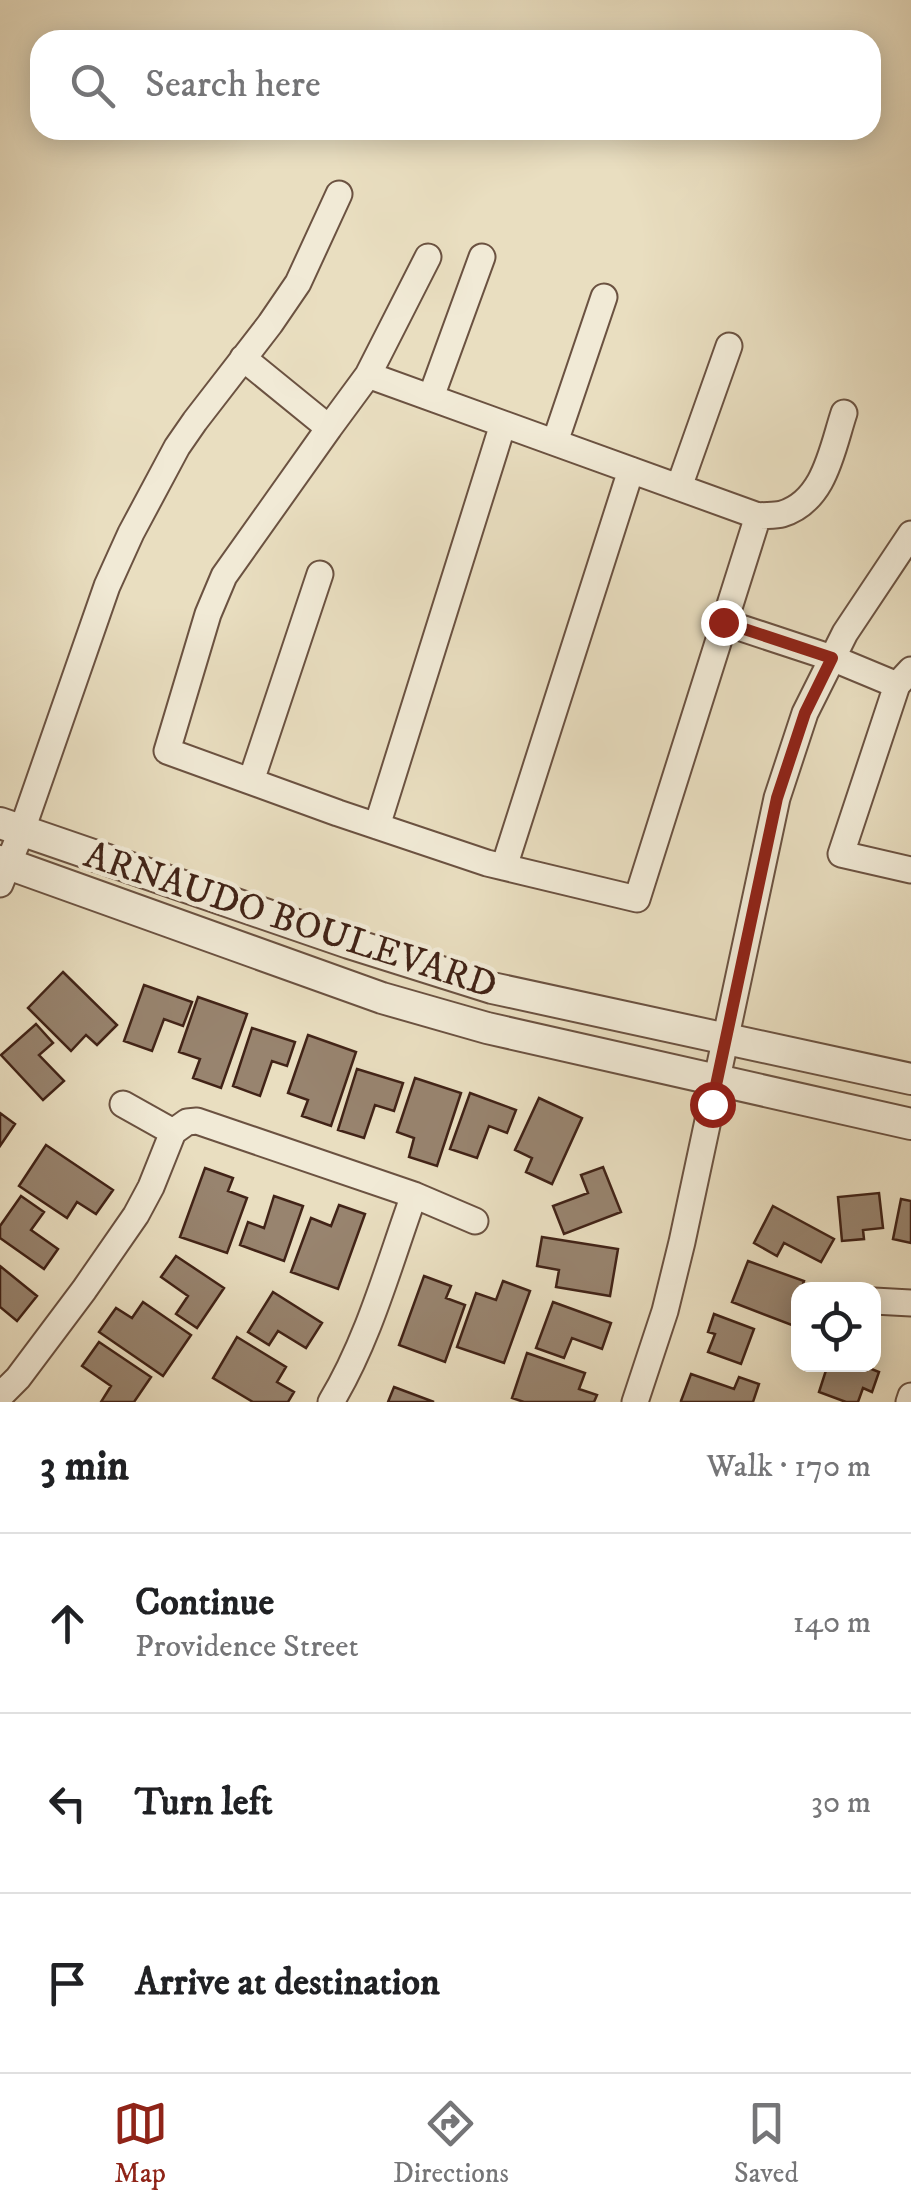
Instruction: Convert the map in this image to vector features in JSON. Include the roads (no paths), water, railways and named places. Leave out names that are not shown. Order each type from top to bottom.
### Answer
[{"type":"street","points":[[3,870],[11,827],[131,533],[177,447],[298,283],[339,194]]},
{"type":"street","points":[[428,256],[368,375],[224,576],[208,614],[167,750],[504,867],[637,900],[758,516]]},
{"type":"street","points":[[431,398],[482,257]]},
{"type":"street","points":[[555,442],[604,297]]},
{"type":"street","points":[[679,487],[729,346]]},
{"type":"street","points":[[243,358],[329,428]]},
{"type":"street","points":[[368,375],[758,516],[782,514],[810,498],[822,480],[844,413]]},
{"type":"street","points":[[377,826],[503,424]]},
{"type":"street","points":[[504,867],[631,470]]},
{"type":"street","points":[[635,1402],[665,1311],[777,798],[805,713],[844,633],[911,534]]},
{"type":"street","points":[[252,781],[320,574]]},
{"type":"street","points":[[723,622],[904,678],[841,854],[911,870]]},
{"type":"street","name":"ARNAUDO BOULEVARD","points":[[11,827],[492,988],[911,1079]]},
{"type":"street","name":"ARNAUDO BOULEVARD","points":[[3,870],[382,998],[487,1028],[911,1124]]},
{"type":"street","points":[[123,1104],[173,1132]]},
{"type":"street","points":[[0,1396],[73,1305],[136,1215],[173,1132],[188,1122],[197,1121],[414,1195],[475,1221]]},
{"type":"street","points":[[331,1402],[366,1326],[414,1195]]},
{"type":"street","points":[[881,1301],[911,1302]]}]
